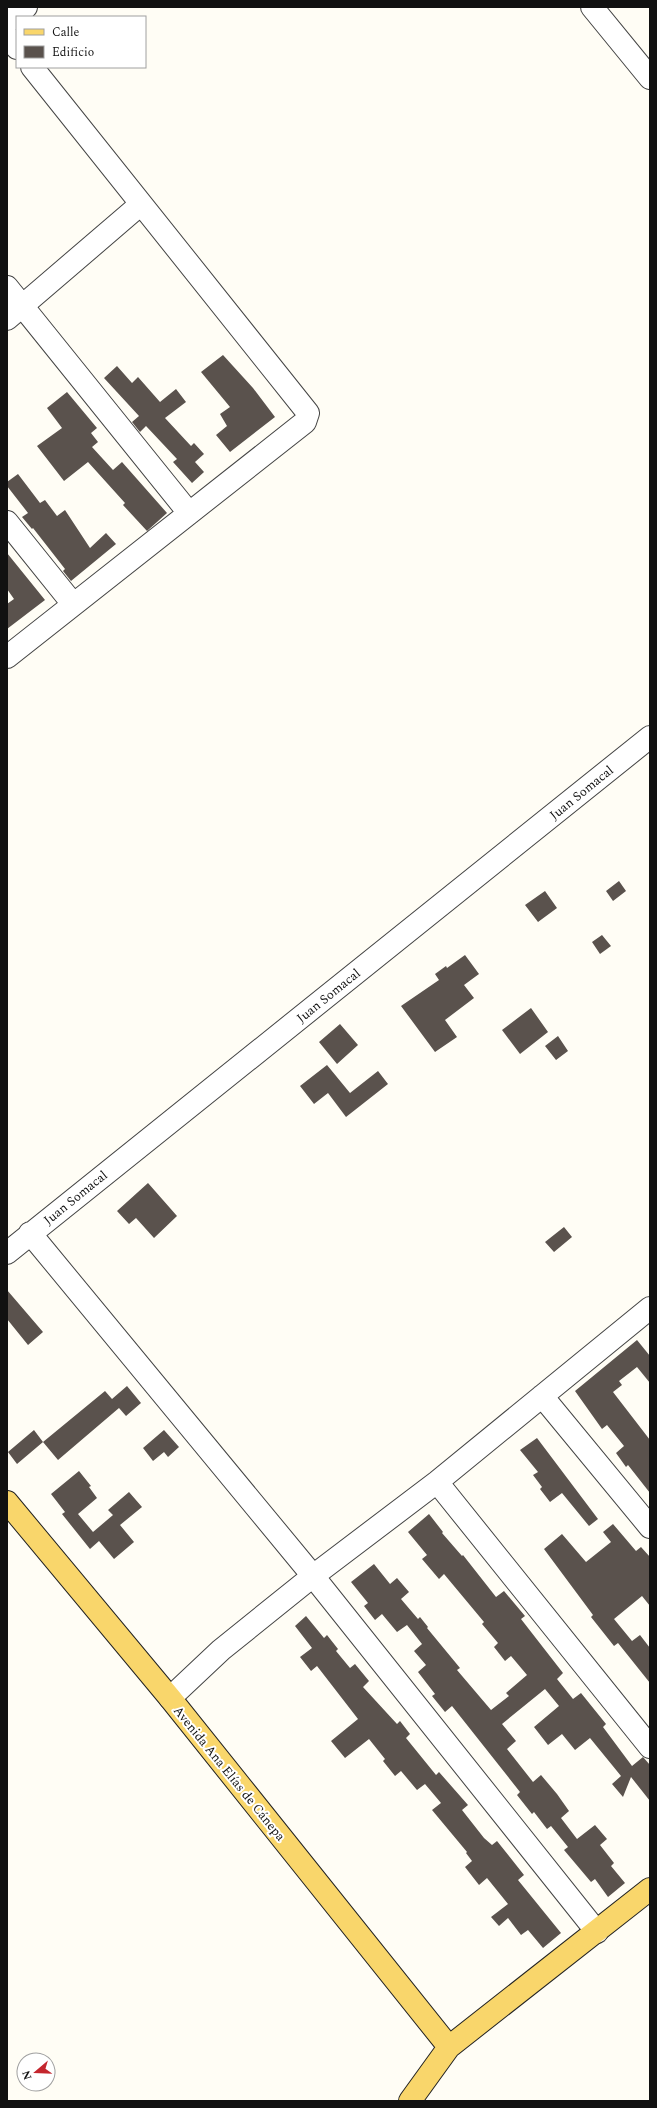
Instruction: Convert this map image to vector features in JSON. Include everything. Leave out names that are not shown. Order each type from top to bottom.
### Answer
[{"type":"main road","name":"Avenida Ana Elías de Cánepa","points":[[7,1502],[170,1698],[449,2047]]},
{"type":"main road","points":[[410,2101],[449,2047],[650,1889]]},
{"type":"street","points":[[7,22],[26,7]]},
{"type":"street","points":[[592,7],[650,78]]},
{"type":"street","points":[[7,36],[16,47]]},
{"type":"street","points":[[7,657],[305,422],[308,413],[33,68]]},
{"type":"street","points":[[15,313],[141,204]]},
{"type":"street","points":[[7,287],[15,313],[189,513]]},
{"type":"street","points":[[7,522],[74,604]]},
{"type":"street","name":"Juan Somacal","points":[[7,1253],[30,1233],[650,737]]},
{"type":"street","points":[[30,1233],[313,1576],[597,1932]]},
{"type":"street","points":[[170,1698],[221,1650],[313,1576],[437,1482],[649,1310]]},
{"type":"street","points":[[542,1396],[650,1527]]},
{"type":"street","points":[[437,1482],[650,1747]]},
{"type":"building","points":[[223,355],[253,388],[275,417],[230,452],[216,435],[227,426],[220,414],[230,407],[201,372]]},
{"type":"building","points":[[117,366],[132,383],[138,377],[160,402],[176,389],[186,402],[165,418],[191,446],[194,443],[204,454],[195,462],[204,472],[192,483],[173,462],[177,459],[146,426],[140,432],[132,422],[139,416],[104,378]]},
{"type":"building","points":[[67,392],[97,428],[91,433],[98,442],[92,447],[113,470],[122,462],[167,513],[147,531],[123,505],[125,503],[88,462],[64,481],[37,446],[62,428],[47,408]]},
{"type":"building","points":[[18,474],[40,503],[45,500],[57,516],[65,510],[90,548],[106,533],[116,544],[71,581],[63,571],[65,569],[33,528],[32,529],[22,517],[28,513],[7,486],[7,482]]},
{"type":"building","points":[[7,553],[45,600],[7,629],[7,604],[14,599],[7,589]]},
{"type":"building","points":[[619,881],[626,891],[613,901],[606,891]]},
{"type":"building","points":[[545,891],[557,908],[538,922],[525,905]]},
{"type":"building","points":[[602,935],[611,946],[600,954],[592,942]]},
{"type":"building","points":[[465,955],[479,974],[464,985],[474,998],[445,1020],[457,1037],[435,1052],[401,1006],[439,980],[435,974],[446,966],[447,968]]},
{"type":"building","points":[[531,1008],[548,1032],[520,1054],[502,1030]]},
{"type":"building","points":[[340,1024],[358,1045],[337,1064],[319,1042]]},
{"type":"building","points":[[558,1036],[568,1051],[556,1060],[545,1046]]},
{"type":"building","points":[[327,1065],[350,1093],[378,1071],[388,1084],[346,1117],[328,1093],[314,1104],[300,1086]]},
{"type":"building","points":[[148,1183],[177,1216],[154,1238],[136,1218],[129,1224],[117,1211]]},
{"type":"building","points":[[564,1227],[572,1237],[554,1252],[545,1242]]},
{"type":"building","points":[[7,1290],[43,1332],[28,1345],[7,1319]]},
{"type":"building","points":[[637,1340],[650,1356],[650,1383],[637,1367],[619,1381],[622,1385],[613,1392],[650,1440],[650,1493],[628,1465],[626,1467],[616,1453],[624,1446],[607,1425],[602,1429],[575,1391]]},
{"type":"building","points":[[127,1386],[141,1403],[126,1416],[119,1408],[58,1460],[43,1442],[105,1391],[112,1399]]},
{"type":"building","points":[[34,1430],[43,1442],[17,1464],[8,1452]]},
{"type":"building","points":[[164,1430],[179,1447],[168,1457],[164,1452],[153,1461],[143,1448]]},
{"type":"building","points":[[537,1438],[598,1519],[589,1526],[562,1493],[550,1502],[540,1489],[542,1487],[533,1475],[538,1472],[520,1450]]},
{"type":"building","points":[[79,1471],[91,1486],[89,1487],[97,1498],[78,1514],[93,1532],[113,1515],[108,1510],[129,1492],[142,1507],[120,1525],[134,1542],[114,1559],[99,1541],[90,1549],[62,1514],[65,1512],[51,1494]]},
{"type":"building","points":[[429,1514],[443,1532],[442,1533],[462,1556],[463,1555],[496,1597],[504,1591],[525,1616],[521,1619],[563,1673],[557,1679],[573,1699],[581,1693],[606,1724],[603,1727],[632,1766],[643,1757],[650,1765],[650,1801],[631,1777],[623,1797],[612,1784],[621,1776],[590,1738],[575,1750],[562,1734],[548,1745],[534,1727],[559,1706],[545,1689],[502,1724],[516,1741],[507,1749],[533,1782],[541,1775],[557,1794],[569,1811],[561,1818],[577,1839],[595,1825],[607,1839],[600,1845],[614,1863],[611,1866],[625,1883],[608,1897],[595,1879],[591,1882],[564,1850],[568,1847],[551,1826],[547,1829],[534,1812],[532,1814],[517,1795],[520,1792],[452,1706],[445,1712],[432,1696],[435,1694],[418,1672],[426,1665],[414,1651],[422,1644],[407,1625],[397,1632],[382,1614],[375,1620],[364,1606],[368,1603],[351,1582],[374,1564],[390,1584],[397,1578],[409,1592],[401,1599],[418,1619],[420,1617],[428,1627],[427,1628],[460,1668],[457,1670],[491,1710],[509,1696],[506,1693],[527,1675],[511,1656],[505,1661],[494,1647],[498,1643],[482,1624],[484,1622],[444,1574],[439,1579],[422,1559],[427,1555],[408,1532]]},
{"type":"building","points":[[613,1524],[636,1551],[641,1547],[650,1557],[650,1606],[642,1596],[614,1619],[632,1641],[640,1635],[650,1648],[650,1683],[618,1643],[614,1646],[591,1617],[593,1615],[544,1549],[562,1534],[586,1562],[611,1542],[603,1532]]},
{"type":"building","points":[[306,1616],[324,1638],[327,1635],[338,1649],[336,1651],[350,1668],[355,1664],[369,1681],[363,1687],[397,1724],[400,1721],[410,1734],[406,1738],[436,1775],[439,1772],[468,1805],[462,1810],[484,1838],[492,1845],[497,1841],[524,1875],[518,1880],[561,1933],[543,1948],[528,1930],[521,1935],[508,1918],[499,1926],[491,1917],[508,1904],[487,1878],[479,1885],[465,1867],[472,1861],[466,1853],[467,1852],[432,1810],[441,1803],[425,1784],[417,1790],[401,1771],[395,1776],[383,1761],[385,1759],[369,1739],[345,1758],[331,1741],[358,1719],[317,1666],[311,1671],[300,1657],[312,1648],[295,1626]]}]
